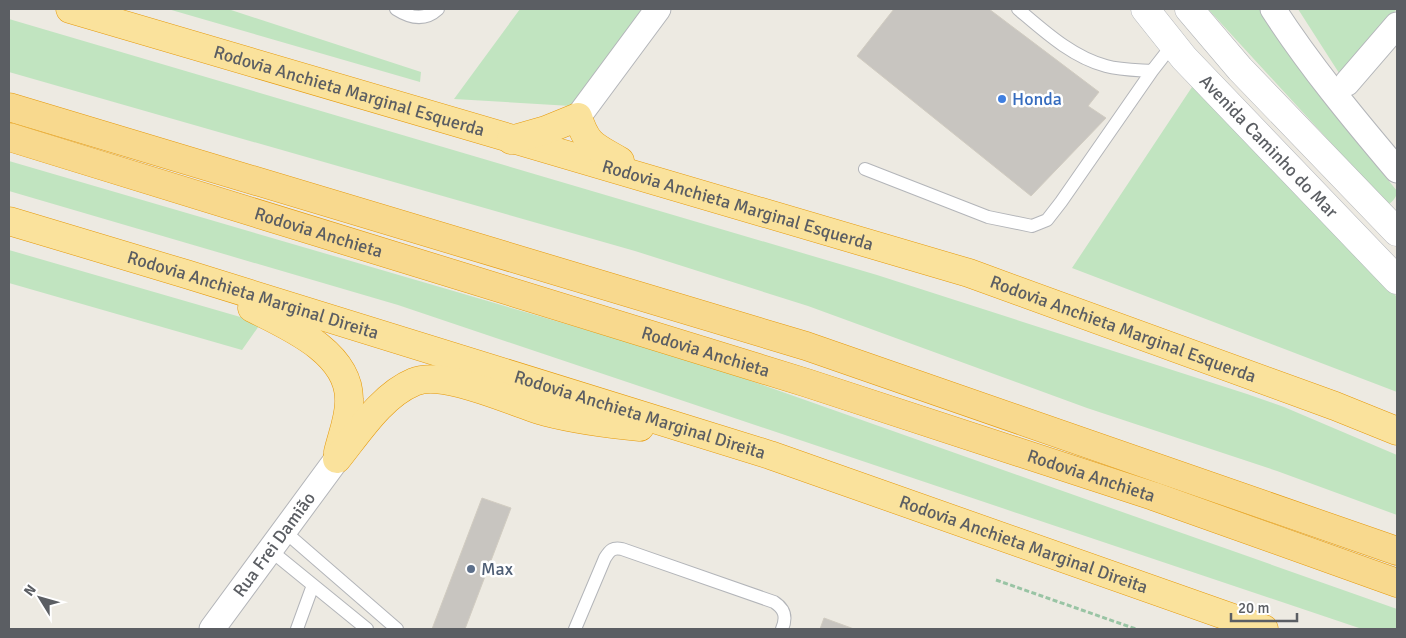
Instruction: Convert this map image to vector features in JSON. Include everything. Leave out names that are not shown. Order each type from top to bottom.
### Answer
[{"type":"highway","name":"Rodovia Anchieta Marginal Esquerda","points":[[70,9],[969,273],[1334,406],[1397,431]]},
{"type":"highway","name":"Rodovia Anchieta","points":[[9,107],[806,346],[1397,551]]},
{"type":"highway","points":[[512,140],[546,130],[578,117],[583,133],[588,141],[651,180]]},
{"type":"highway","name":"Rodovia Anchieta","points":[[9,136],[807,383],[1153,496],[1397,584]]},
{"type":"highway","name":"Rodovia Anchieta Marginal Direita","points":[[9,221],[770,455],[1264,629]]},
{"type":"highway","points":[[186,274],[295,330],[317,345],[335,362],[345,378],[350,398],[336,459]]},
{"type":"highway","points":[[336,459],[387,399],[416,381],[432,378],[450,380],[546,412],[599,423],[695,433]]},
{"type":"main road","name":"Avenida Caminho do Mar","points":[[1145,9],[1184,58],[1397,280]]},
{"type":"main road","name":"Avenida Caminho do Mar","points":[[1188,9],[1240,69],[1395,228]]},
{"type":"street","points":[[578,117],[658,9]]},
{"type":"street","points":[[1273,9],[1310,63],[1397,170]]},
{"type":"street","points":[[1347,83],[1397,25]]},
{"type":"street","name":"Rua Frei Damião","points":[[212,629],[336,459]]},
{"type":"lane","points":[[396,9],[416,17],[426,17],[438,9]]},
{"type":"lane","points":[[1018,9],[1080,57],[1107,67],[1152,71]]},
{"type":"lane","points":[[865,169],[988,217],[1032,226],[1047,220],[1173,44]]},
{"type":"lane","points":[[277,541],[313,585],[367,629]]},
{"type":"lane","points":[[277,541],[397,629]]},
{"type":"lane","points":[[575,629],[605,558],[615,548],[774,602],[781,606],[785,613],[782,629]]},
{"type":"lane","points":[[297,629],[313,585]]},
{"type":"path","points":[[996,580],[1136,629]]},
{"type":"green space","points":[[168,9],[228,9],[421,72],[420,82]]},
{"type":"green space","points":[[520,9],[643,9],[571,106],[454,99]]},
{"type":"green space","points":[[1208,9],[1263,9],[1337,117],[1397,191],[1392,202],[1388,205]]},
{"type":"green space","points":[[1298,9],[1397,9],[1339,73]]},
{"type":"green space","points":[[9,19],[877,275],[1284,407],[1397,455],[1397,515],[1277,471],[1087,408],[808,306],[635,251],[9,72]]},
{"type":"green space","points":[[1194,84],[1397,297],[1397,392],[1072,268]]},
{"type":"green space","points":[[9,161],[703,364],[1397,609],[1397,629],[1362,629],[398,305],[9,191]]},
{"type":"green space","points":[[9,250],[261,323],[242,350],[9,283]]},
{"type":"building","name":"Honda","points":[[894,9],[989,9],[1099,92],[1088,106],[1106,118],[1031,196],[857,56]]},
{"type":"building","name":"Max","points":[[482,498],[511,508],[465,629],[432,629]]},
{"type":"building","points":[[824,618],[854,629],[820,629]]},
{"type":"place","name":"Honda","points":[[1002,99]]},
{"type":"place","name":"Max","points":[[471,569]]}]
